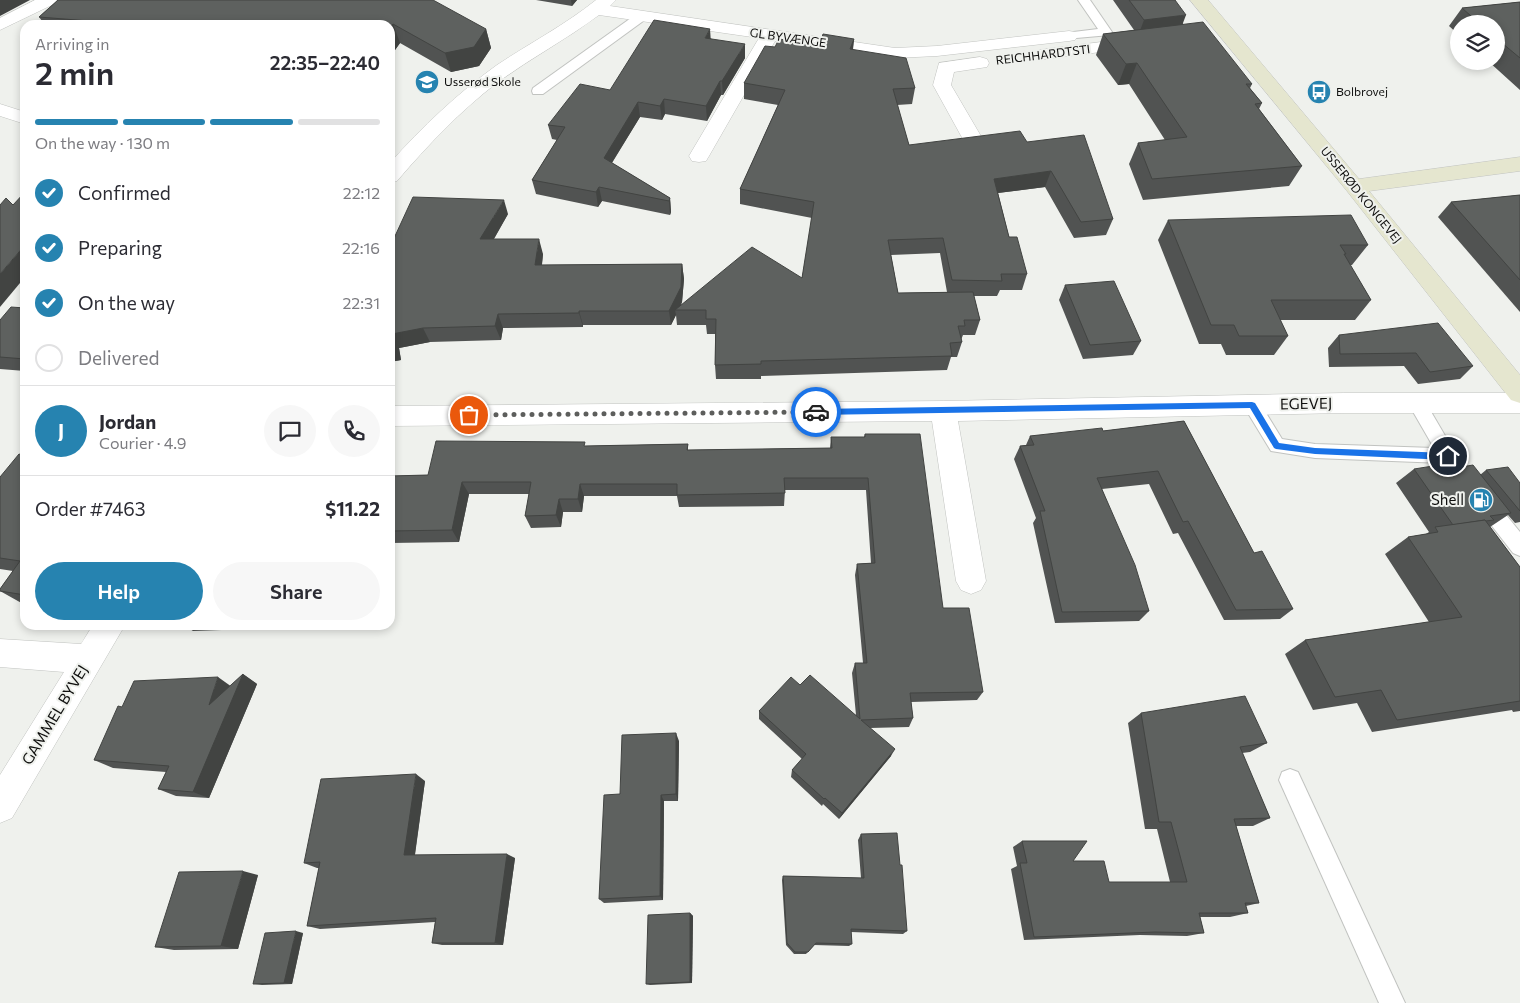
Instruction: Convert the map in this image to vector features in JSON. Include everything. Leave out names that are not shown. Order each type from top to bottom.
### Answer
[{"type":"main road","name":"USSERØD KONGEVEJ","points":[[1199,0],[1215,33],[1354,186],[1520,393]]},
{"type":"main road","points":[[1354,186],[1520,164]]},
{"type":"street","points":[[0,26],[48,0]]},
{"type":"street","points":[[395,170],[424,136],[455,107],[505,69],[602,4]]},
{"type":"street","name":"GL BYVÆNGE","points":[[602,4],[642,16],[895,53],[937,52],[1069,36]]},
{"type":"street","points":[[699,156],[769,36]]},
{"type":"street","name":"REICHHARDTSTI","points":[[975,143],[942,86],[946,67],[1148,41]]},
{"type":"street","points":[[0,110],[20,116]]},
{"type":"street","name":"EGEVEJ","points":[[395,416],[1520,403]]},
{"type":"street","points":[[942,411],[971,581]]},
{"type":"street","name":"GAMMEL BYVEJ","points":[[0,806],[107,630]]},
{"type":"street","points":[[0,653],[88,659]]},
{"type":"lane","points":[[1069,36],[1106,32],[1084,0]]},
{"type":"lane","points":[[538,91],[642,16]]},
{"type":"lane","points":[[1417,403],[1448,456],[1520,547]]},
{"type":"lane","points":[[1252,405],[1276,446],[1315,451],[1448,456]]},
{"type":"lane","points":[[1290,780],[1392,1003]]},
{"type":"building","points":[[58,0],[433,0],[486,29],[474,47],[445,53],[395,25],[395,20],[76,20],[39,17]]},
{"type":"building","points":[[1129,0],[1175,0],[1186,15],[1144,20]]},
{"type":"building","points":[[1520,2],[1520,58],[1505,46],[1505,15],[1470,15],[1462,8]]},
{"type":"building","points":[[654,20],[710,29],[705,38],[745,44],[706,106],[664,99],[660,106],[638,102],[604,158],[670,198],[669,201],[599,187],[596,192],[532,180],[565,127],[548,125],[580,84],[610,90]]},
{"type":"building","points":[[1203,22],[1252,84],[1246,84],[1262,103],[1255,104],[1302,166],[1152,179],[1138,143],[1187,137],[1137,63],[1126,64],[1103,34]]},
{"type":"building","points":[[823,34],[854,39],[850,49],[906,58],[915,88],[893,89],[909,145],[1020,131],[1027,142],[1084,135],[1113,219],[1081,222],[1051,171],[994,179],[1009,237],[1017,237],[1027,274],[1001,274],[1002,281],[952,280],[943,238],[888,240],[898,293],[973,292],[980,320],[964,320],[965,326],[958,326],[962,342],[950,343],[952,356],[761,361],[761,364],[715,365],[716,319],[706,319],[706,310],[675,310],[752,247],[802,278],[814,202],[740,189],[785,90],[744,83],[765,46],[775,47],[779,39],[820,44]]},
{"type":"building","points":[[1520,195],[1520,280],[1451,202]]},
{"type":"building","points":[[20,197],[20,251],[0,274],[0,205],[6,198],[13,205]]},
{"type":"building","points":[[413,197],[504,200],[480,239],[539,239],[535,265],[682,264],[681,287],[669,311],[579,311],[579,313],[498,314],[495,326],[423,328],[395,333],[395,236]]},
{"type":"building","points":[[1351,215],[1368,245],[1340,245],[1371,300],[1271,300],[1288,336],[1239,336],[1234,325],[1211,325],[1168,220]]},
{"type":"building","points":[[1114,281],[1141,341],[1090,345],[1065,285]]},
{"type":"building","points":[[11,307],[20,308],[20,359],[0,357],[0,320]]},
{"type":"building","points":[[1438,323],[1473,366],[1430,372],[1416,353],[1340,354],[1339,335]]},
{"type":"building","points":[[1184,421],[1254,553],[1262,551],[1293,609],[1236,610],[1188,521],[1183,522],[1158,471],[1097,478],[1135,565],[1149,611],[1062,612],[1040,511],[1045,511],[1020,446],[1034,445],[1030,436],[1102,428],[1103,431]]},
{"type":"building","points":[[865,434],[920,434],[943,608],[969,608],[983,692],[910,693],[913,718],[861,720],[895,749],[842,813],[792,770],[806,754],[759,711],[791,677],[800,685],[810,675],[860,719],[855,663],[867,663],[857,564],[875,563],[868,478],[784,478],[785,493],[677,495],[677,484],[580,484],[578,499],[559,499],[556,515],[525,516],[531,482],[462,482],[452,530],[395,531],[395,476],[428,475],[436,441],[585,442],[584,446],[688,444],[687,450],[832,448],[831,437],[865,437]]},
{"type":"building","points":[[20,454],[20,561],[0,558],[0,477]]},
{"type":"building","points":[[1452,463],[1455,468],[1473,465],[1511,513],[1490,516],[1494,520],[1453,525],[1414,469]]},
{"type":"building","points":[[1508,467],[1520,483],[1520,511],[1486,470]]},
{"type":"building","points":[[1485,520],[1520,567],[1520,701],[1397,720],[1381,690],[1335,697],[1305,640],[1462,617],[1408,537],[1438,532],[1435,527]]},
{"type":"building","points":[[20,561],[20,594],[0,591]]},
{"type":"building","points":[[243,674],[193,792],[158,789],[169,766],[94,760],[118,706],[122,707],[134,681],[218,677],[209,705]]},
{"type":"building","points":[[1245,696],[1267,743],[1240,747],[1270,818],[1234,819],[1259,903],[1245,903],[1248,913],[1199,913],[1204,933],[1155,932],[1034,937],[1020,863],[1027,863],[1022,841],[1087,841],[1073,861],[1104,861],[1109,882],[1187,882],[1171,822],[1159,822],[1141,713]]},
{"type":"building","points":[[676,733],[676,794],[661,795],[660,896],[599,899],[604,795],[620,794],[622,735]]},
{"type":"building","points":[[416,774],[404,855],[507,854],[495,943],[432,943],[436,918],[307,926],[320,862],[304,863],[321,779]]},
{"type":"building","points":[[897,833],[900,865],[902,865],[907,931],[851,929],[852,944],[816,943],[808,952],[795,952],[787,943],[783,876],[864,878],[861,834]]},
{"type":"building","points":[[243,871],[221,946],[155,947],[179,872]]},
{"type":"building","points":[[690,913],[690,982],[646,984],[648,915]]},
{"type":"building","points":[[296,931],[284,983],[253,984],[265,933]]},
{"type":"way so far","points":[[469,415],[816,412]]},
{"type":"place","name":"Usserød Skole","points":[[427,82]]},
{"type":"place","name":"Bolbrovej","points":[[1319,92]]},
{"type":"place","name":"Shell","points":[[1481,500]]},
{"type":"route","points":[[816,412],[1252,405],[1276,446],[1315,451],[1448,456]]}]
